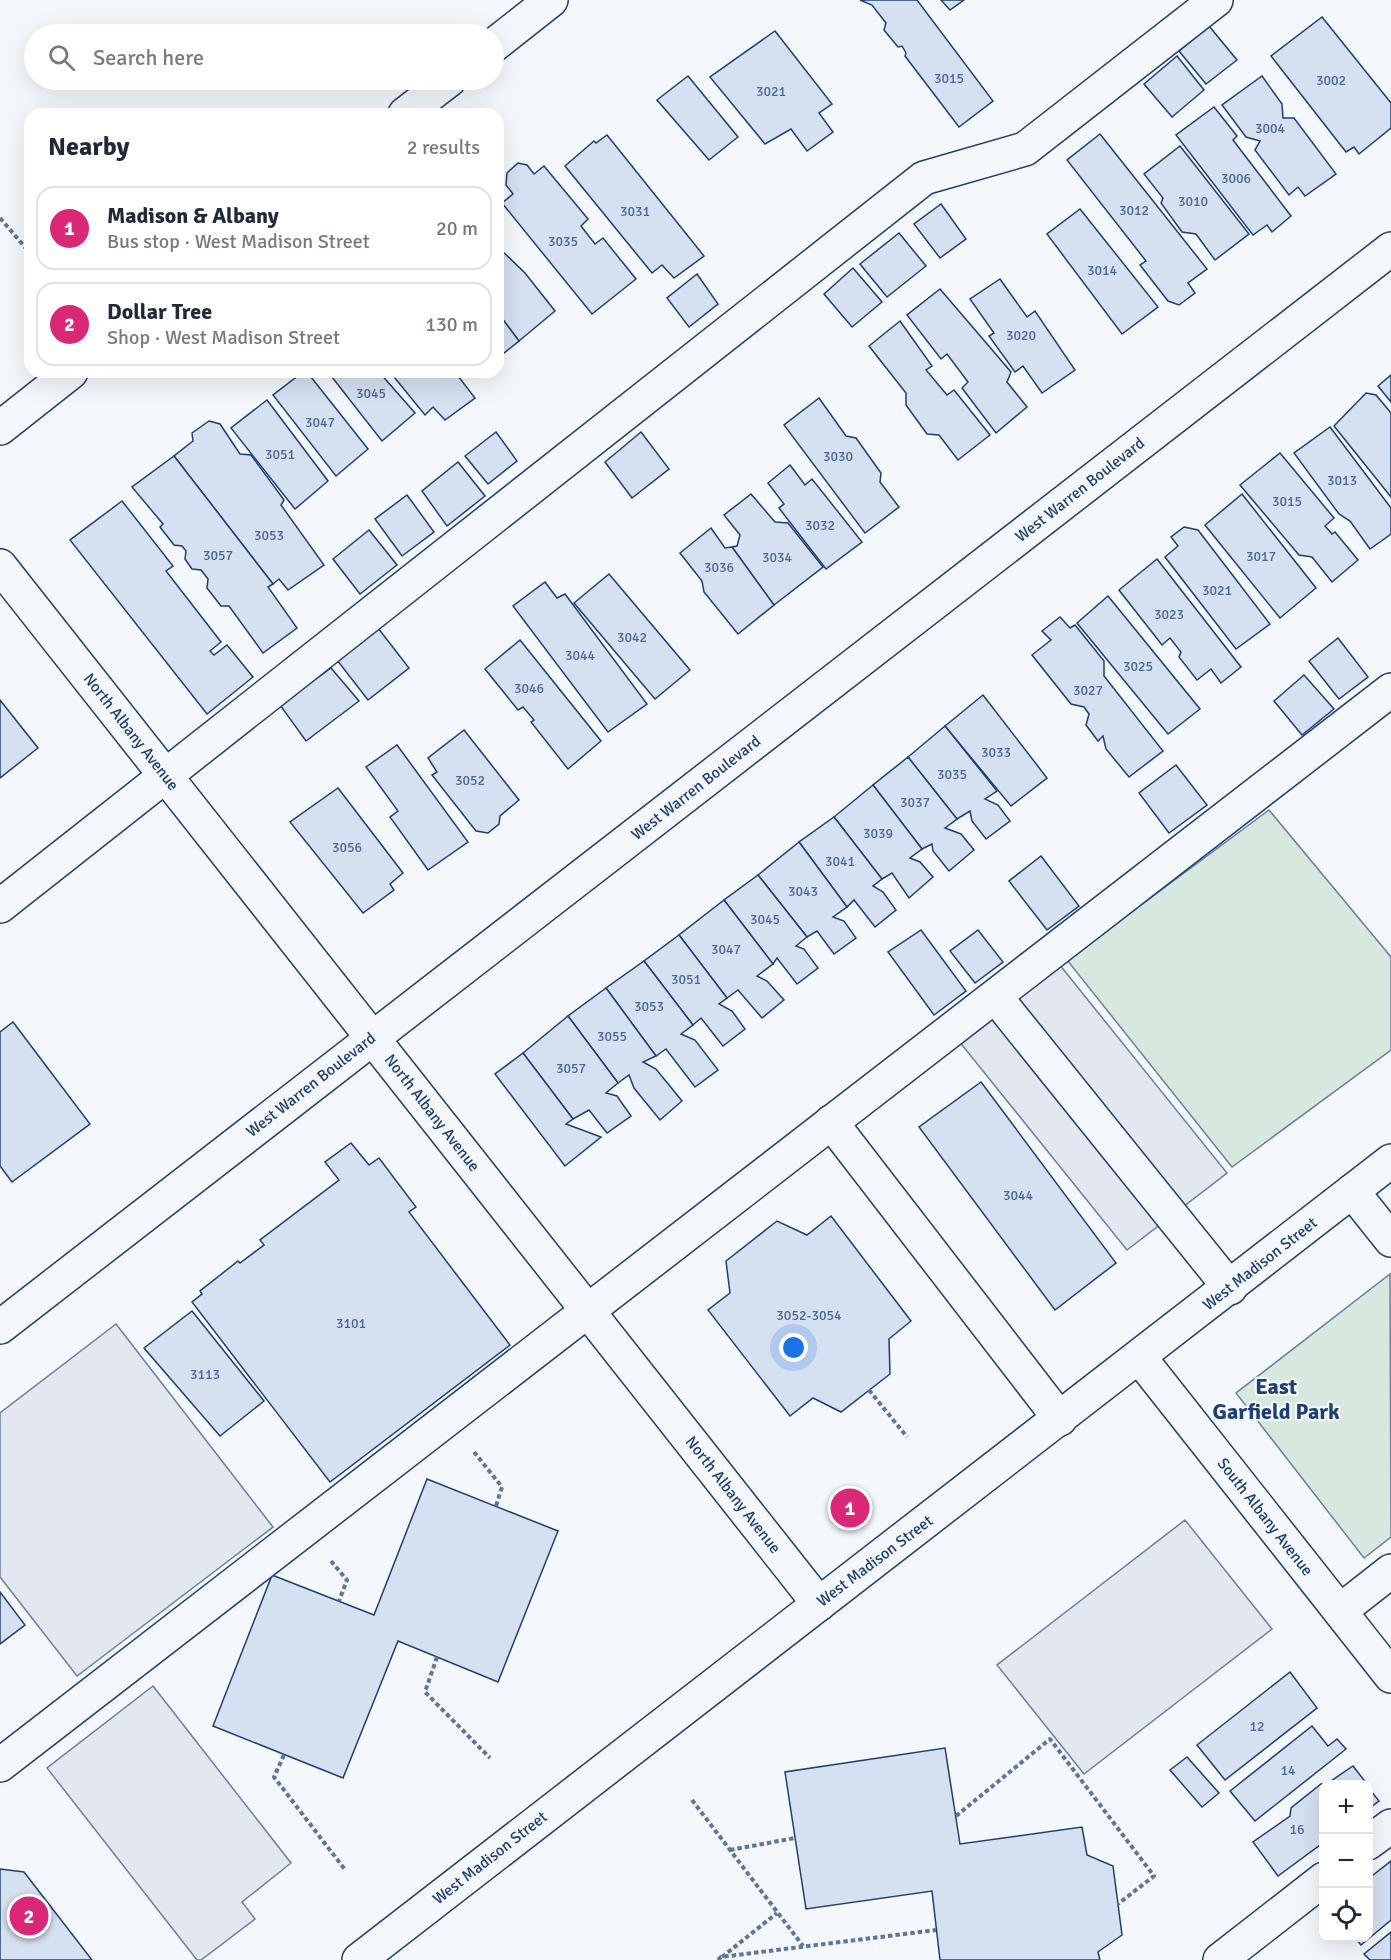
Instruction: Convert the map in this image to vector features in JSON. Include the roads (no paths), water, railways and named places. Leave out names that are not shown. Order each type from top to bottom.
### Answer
[{"type":"street","points":[[504,37],[551,0]]},
{"type":"street","points":[[0,906],[924,178],[1025,149],[1216,0]]},
{"type":"street","points":[[413,108],[436,90]]},
{"type":"street","name":"West Warren Boulevard","points":[[0,1327],[1391,249]]},
{"type":"street","points":[[0,428],[63,378]]},
{"type":"street","name":"North Albany Avenue","points":[[0,566],[819,1604]]},
{"type":"street","points":[[0,1765],[1391,690]]},
{"type":"street","points":[[1007,1011],[1230,1288]]},
{"type":"street","points":[[831,1122],[1060,1419]]},
{"type":"street","name":"West Madison Street","points":[[359,1960],[1140,1358],[1391,1161]]},
{"type":"street","points":[[1352,1191],[1391,1240]]},
{"type":"street","name":"South Albany Avenue","points":[[1140,1358],[1391,1676]]},
{"type":"street","points":[[1340,1611],[1391,1571]]},
{"type":"street","points":[[1373,1839],[1391,1826]]},
{"type":"street","points":[[1220,1960],[1319,1882]]},
{"type":"place","name":"Madison & Albany","points":[[850,1508]]},
{"type":"place","name":"Dollar Tree","points":[[29,1916]]},
{"type":"district","name":"East Garfield Park","points":[[1276,1398]]}]
